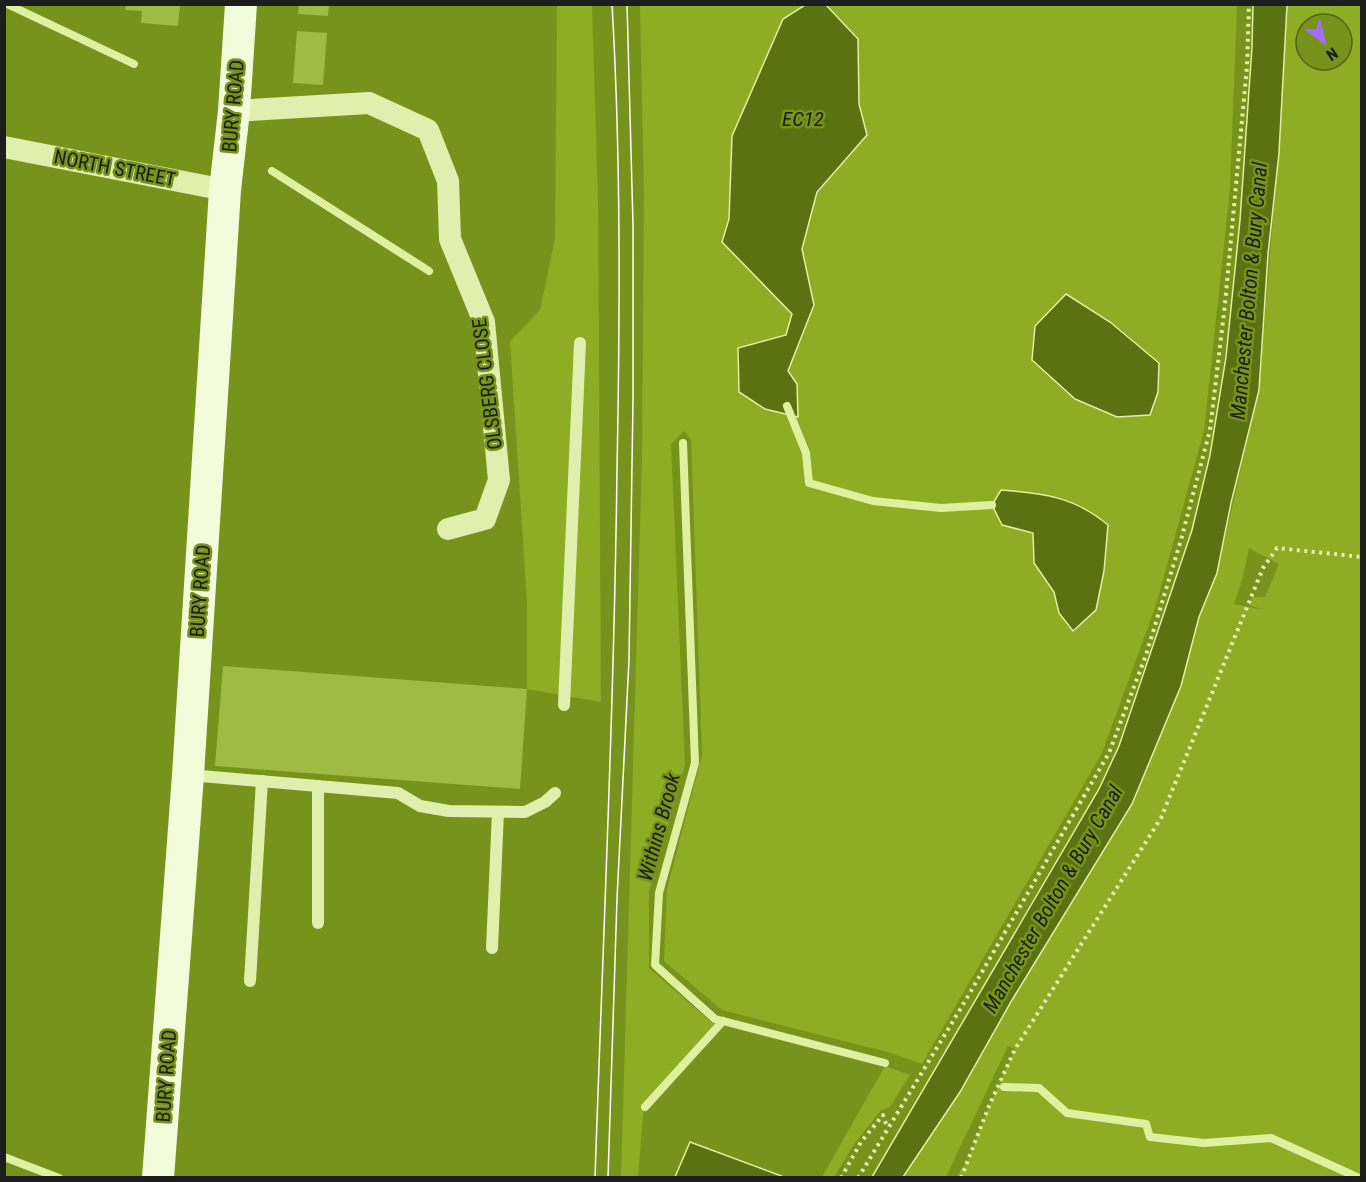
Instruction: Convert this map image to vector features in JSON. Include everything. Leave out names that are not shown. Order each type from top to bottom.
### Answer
[{"type":"street","name":"BURY ROAD","points":[[158,1178],[188,775],[225,190],[234,111],[241,4]]},
{"type":"street","name":"OLSBERG CLOSE","points":[[234,111],[369,103],[428,130],[448,181],[450,239],[484,322],[499,480],[485,519],[448,529]]},
{"type":"street","name":"NORTH STREET","points":[[4,147],[225,190]]},
{"type":"lane","points":[[564,705],[579,343]]},
{"type":"lane","points":[[188,775],[398,793],[420,806],[449,811],[525,812],[546,802],[555,793]]},
{"type":"lane","points":[[250,981],[262,781]]},
{"type":"lane","points":[[318,786],[318,923]]},
{"type":"lane","points":[[492,948],[498,812]]},
{"type":"path","points":[[858,1178],[970,993],[1109,753],[1146,655],[1210,430],[1225,304],[1247,66],[1250,4]]},
{"type":"path","points":[[961,1178],[989,1106],[1015,1049],[1161,819],[1268,562],[1276,548],[1362,557]]},
{"type":"path","points":[[841,1178],[861,1142],[883,1116],[887,1128]]},
{"type":"shaded area","points":[[557,5],[592,5],[598,203],[601,702],[527,689],[527,603],[510,341],[540,310],[555,239]]},
{"type":"shaded area","points":[[640,5],[1237,5],[1230,189],[1204,431],[1156,605],[1102,753],[922,1064],[891,1053],[722,1010],[664,961],[667,889],[702,755],[691,439],[684,431],[671,444],[685,765],[649,891],[649,968],[709,1020],[716,1023],[644,1103],[638,1177],[621,1178],[642,460],[644,192]]},
{"type":"shaded area","points":[[1287,5],[1361,5],[1361,1177],[956,1177],[968,1160],[1015,1049],[1008,1046],[946,1177],[903,1178],[960,1092],[1012,1000],[1132,804],[1181,686],[1199,617],[1217,573],[1259,390]],"holes":[[[1249,548],[1279,564],[1265,597],[1252,597],[1249,605],[1264,610],[1234,604]]]},
{"type":"shaded area","points":[[885,1066],[910,1075],[890,1107],[881,1110],[855,1143],[834,1177],[822,1177]]},
{"type":"water","name":"EC12","points":[[805,5],[826,5],[858,39],[859,104],[867,135],[817,192],[802,249],[814,305],[788,371],[797,384],[798,417],[765,409],[739,392],[738,348],[786,335],[792,314],[722,242],[729,219],[732,136],[783,19]]},
{"type":"water","name":"Manchester Bolton & Bury Canal","points":[[1253,5],[1287,5],[1279,153],[1268,254],[1259,390],[1231,503],[1217,573],[1199,617],[1181,686],[1132,804],[1012,1000],[960,1092],[903,1177],[872,1177],[1099,789],[1119,746],[1192,530],[1210,455],[1226,357],[1240,220]]},
{"type":"water","points":[[1066,294],[1110,322],[1159,363],[1158,392],[1150,415],[1117,417],[1075,399],[1032,360],[1035,326]]},
{"type":"water","points":[[1001,490],[1045,495],[1071,502],[1108,525],[1104,571],[1096,610],[1073,631],[1059,613],[1054,592],[1034,563],[1033,533],[1002,525],[992,505]]},
{"type":"water","points":[[690,1142],[784,1177],[675,1177]]},
{"type":"building","points":[[126,4],[180,4],[178,26],[141,23],[142,11],[125,10]]},
{"type":"building","points":[[299,4],[329,4],[328,16],[298,14]]},
{"type":"building","points":[[297,31],[327,33],[323,85],[293,83]]},
{"type":"building","points":[[223,666],[527,689],[520,789],[215,766]]},
{"type":"waterway","points":[[7,4],[134,64]]},
{"type":"waterway","points":[[272,171],[429,271]]},
{"type":"waterway","points":[[787,406],[806,453],[809,483],[873,501],[941,508],[992,505]]},
{"type":"waterway","name":"Withins Brook","points":[[683,443],[695,763],[659,893],[655,965],[715,1019],[885,1063]]},
{"type":"waterway","points":[[645,1107],[723,1021]]},
{"type":"waterway","name":"Withins Brook","points":[[1004,1087],[1039,1088],[1067,1113],[1146,1124],[1150,1137],[1204,1143],[1271,1138],[1359,1178]]},
{"type":"waterway","points":[[4,1157],[59,1178]]},
{"type":"tram line","points":[[595,1178],[616,558],[619,295],[612,4]]},
{"type":"tram line","points":[[608,1178],[617,899],[629,660],[633,225],[627,4]]}]
